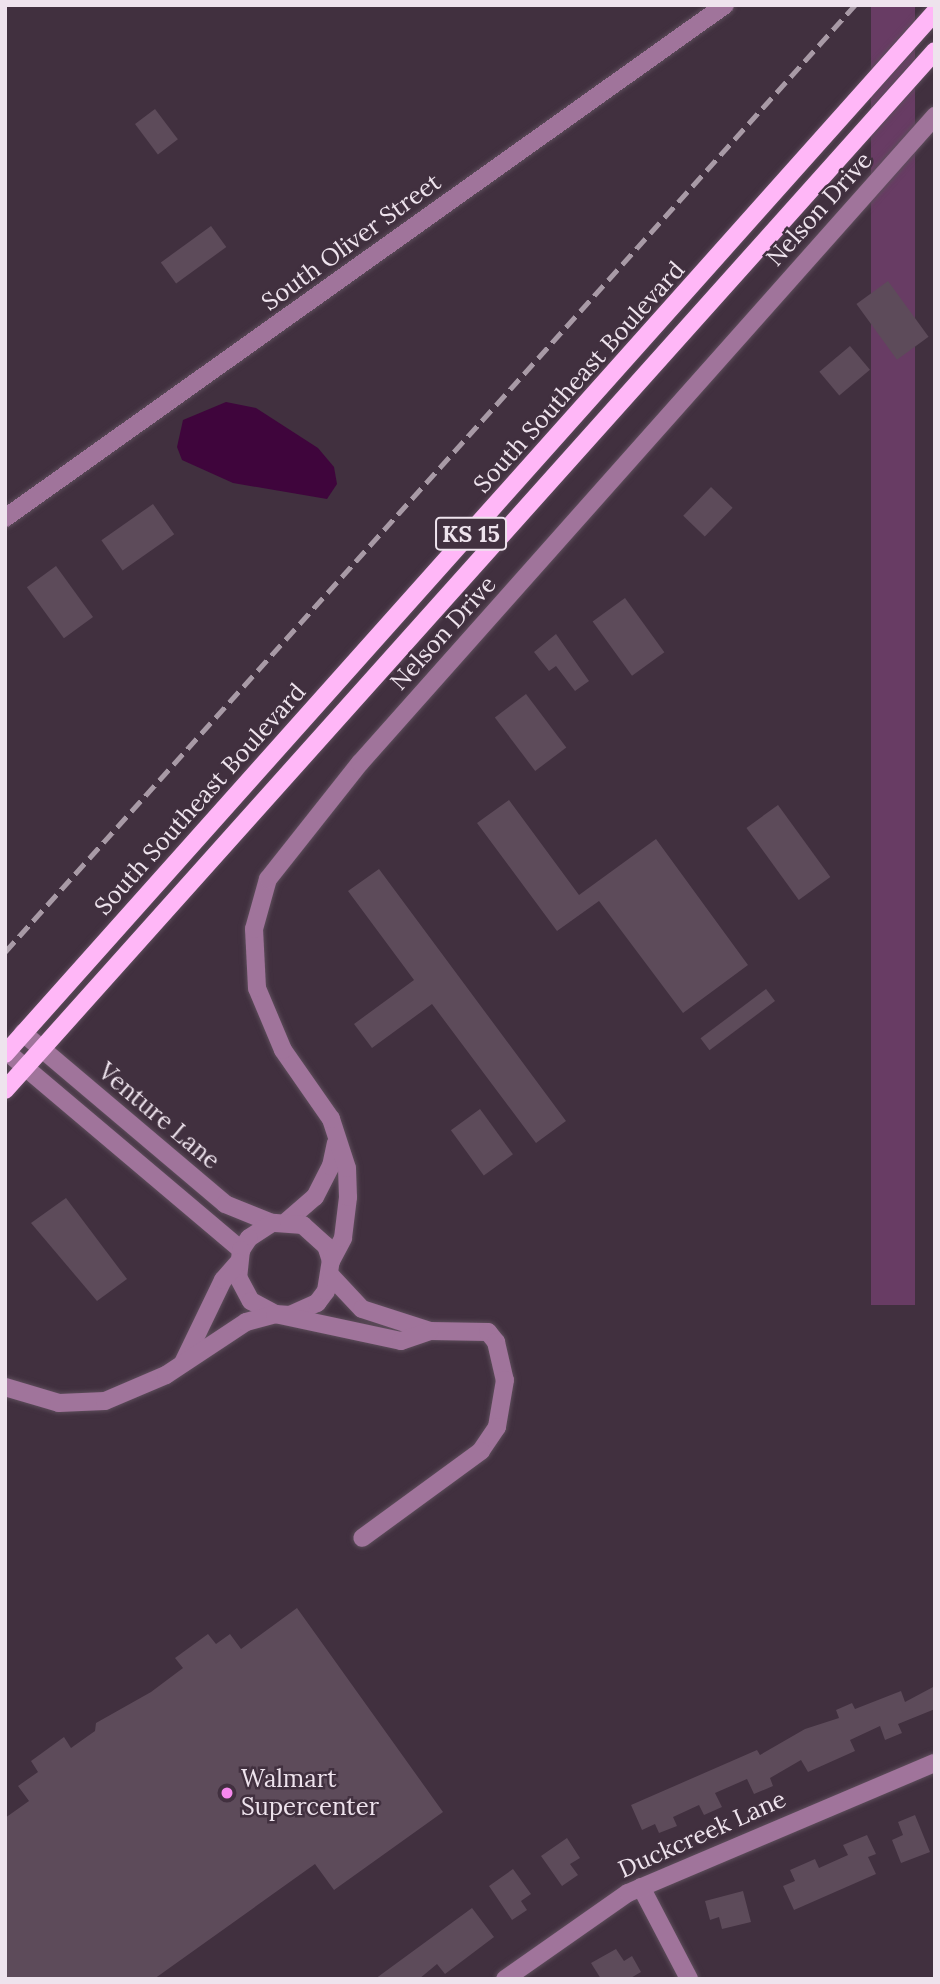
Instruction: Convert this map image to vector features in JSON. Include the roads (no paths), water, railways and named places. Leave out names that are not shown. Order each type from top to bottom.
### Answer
[{"type":"main road","name":"South Southeast Boulevard","points":[[6,1053],[935,12]]},
{"type":"main road","name":"South Southeast Boulevard","points":[[5,1090],[935,51]]},
{"type":"street","name":"South Oliver Street","points":[[5,518],[724,5]]},
{"type":"street","name":"Nelson Drive","points":[[331,1269],[343,1238],[348,1197],[347,1168],[336,1143],[331,1119],[283,1050],[257,988],[254,929],[268,879],[360,763],[935,116]]},
{"type":"street","name":"Venture Lane","points":[[23,1033],[225,1204],[280,1222]]},
{"type":"street","name":"Venture Lane","points":[[6,1053],[240,1256]]},
{"type":"street","points":[[183,1363],[223,1280],[249,1238],[280,1222],[315,1197],[331,1166],[336,1143]]},
{"type":"street","points":[[280,1222],[316,1234],[331,1269],[362,1309],[430,1331],[488,1332],[496,1342],[505,1380],[497,1427],[481,1451],[362,1538]]},
{"type":"street","points":[[240,1256],[239,1277],[251,1301],[275,1314],[401,1341],[430,1331]]},
{"type":"street","points":[[5,1387],[41,1399],[89,1403],[127,1394],[183,1363],[246,1322],[275,1314],[297,1313],[317,1303],[331,1269]]},
{"type":"street","name":"Duckcreek Lane","points":[[505,1979],[641,1887],[935,1763]]},
{"type":"street","points":[[641,1887],[689,1979]]},
{"type":"railway","points":[[5,952],[855,5]]},
{"type":"place","name":"Walmart Supercenter","points":[[227,1793]]}]
